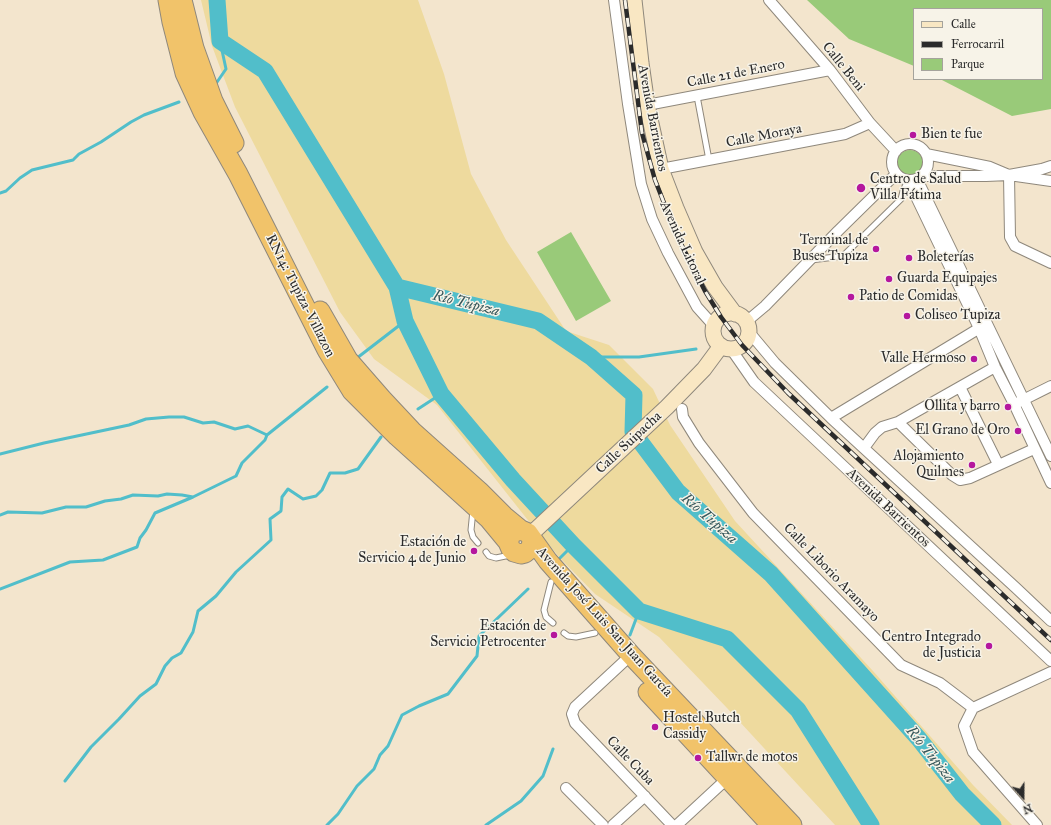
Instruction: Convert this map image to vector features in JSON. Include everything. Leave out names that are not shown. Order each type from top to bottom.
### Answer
[{"type":"highway","name":"RN14: Tupiza-Villazon","points":[[168,0],[185,73],[203,112],[221,130]]},
{"type":"highway","name":"RN14: Tupiza-Villazon","points":[[182,0],[194,48],[213,101],[221,130],[238,174],[332,347],[352,391],[412,431],[479,491],[504,516],[522,540]]},
{"type":"highway","name":"RN14: Tupiza-Villazon","points":[[378,407],[397,436],[489,519],[522,540]]},
{"type":"highway","name":"Avenida José Luis San Juan García","points":[[522,540],[534,564],[595,633],[627,660]]},
{"type":"highway","name":"Avenida José Luis San Juan García","points":[[522,540],[548,561],[627,660],[733,774],[771,825]]},
{"type":"highway","name":"Avenida José Luis San Juan García","points":[[733,774],[792,825]]},
{"type":"street","name":"Avenida Litoral","points":[[614,0],[628,104],[641,184],[652,219],[668,253],[698,307],[714,326]]},
{"type":"street","name":"Avenida Barrientos","points":[[634,0],[647,105],[661,169],[695,252],[715,287],[775,363],[831,418],[1051,621]]},
{"type":"street","name":"Calle Beni","points":[[769,0],[830,70],[870,123],[896,151]]},
{"type":"street","name":"Calle 21 de Enero","points":[[647,105],[830,70]]},
{"type":"street","name":"Calle Moraya","points":[[661,169],[846,134],[870,123]]},
{"type":"street","points":[[916,179],[928,165],[926,154],[918,146],[912,144],[900,147],[893,156],[892,163],[896,174],[903,180],[1009,175],[1051,166]]},
{"type":"street","points":[[926,154],[990,167],[1009,175],[1051,181]]},
{"type":"street","points":[[743,322],[765,306],[896,174]]},
{"type":"street","points":[[1009,175],[1010,237],[1015,246],[1051,264]]},
{"type":"street","points":[[916,179],[983,326],[1024,399],[1051,456]]},
{"type":"street","points":[[725,314],[743,322],[746,342],[742,345],[726,347],[714,336],[714,326],[725,314]]},
{"type":"street","points":[[983,326],[995,367],[1051,483]]},
{"type":"street","points":[[831,418],[983,326]]},
{"type":"street","name":"Avenida Barrientos","points":[[726,347],[754,382],[1051,661]]},
{"type":"street","name":"Calle Suipacha","points":[[522,540],[675,408],[704,369],[726,347]]},
{"type":"street","points":[[864,448],[875,433],[882,428],[898,422],[995,367]]},
{"type":"street","points":[[960,386],[998,464]]},
{"type":"street","points":[[1014,404],[1051,386]]},
{"type":"street","name":"Calle Liborio Aramayo","points":[[675,408],[683,417],[699,443],[753,513],[901,666],[940,683],[973,708]]},
{"type":"street","points":[[898,422],[952,475],[960,480],[970,478],[1034,449]]},
{"type":"street","name":"Calle Cuba","points":[[627,660],[575,707],[572,714],[575,723],[672,825]]},
{"type":"street","points":[[1037,825],[972,752],[964,726],[973,708],[1051,672]]},
{"type":"street","points":[[677,825],[733,774]]},
{"type":"street","points":[[566,788],[603,825]]},
{"type":"street","points":[[613,825],[645,796]]},
{"type":"lane","points":[[697,96],[709,160]]},
{"type":"lane","points":[[810,260],[843,256],[901,199],[903,191],[916,179]]},
{"type":"lane","points":[[473,505],[471,530],[473,537],[478,543]]},
{"type":"lane","points":[[486,552],[489,556],[496,558],[522,540]]},
{"type":"lane","points":[[551,582],[544,610],[546,617],[553,623]]},
{"type":"lane","points":[[564,633],[568,636],[576,637],[595,633]]},
{"type":"green space","points":[[807,0],[1051,0],[1051,109],[1012,116],[942,80],[1043,80],[1043,8],[913,8],[913,66],[849,39]]},
{"type":"green space","points":[[910,150],[919,154],[923,163],[919,172],[910,176],[901,172],[897,163],[901,154]]},
{"type":"green space","points":[[571,232],[611,301],[576,321],[537,252]]},
{"type":"sand","points":[[201,0],[418,0],[444,74],[471,174],[506,240],[566,331],[609,345],[653,389],[670,425],[735,521],[873,671],[973,785],[1012,825],[835,825],[659,637],[595,594],[560,558],[527,519],[437,405],[374,359],[340,312],[235,107],[212,46]]},
{"type":"waterway","name":"Río Tupiza","points":[[217,0],[220,41],[265,71],[397,287],[538,321],[591,357],[634,395],[633,432],[678,492],[771,574],[919,739],[962,794],[993,825]]},
{"type":"waterway","points":[[215,85],[226,69],[220,41]]},
{"type":"waterway","points":[[0,193],[6,191],[20,178],[32,170],[73,160],[79,154],[101,142],[131,122],[144,115],[179,102]]},
{"type":"waterway","name":"Río Tupiza","points":[[397,287],[405,321],[441,394],[513,480],[573,545],[639,611],[727,639],[798,710],[871,825]]},
{"type":"waterway","points":[[357,358],[405,321]]},
{"type":"waterway","points":[[591,357],[639,357],[696,349]]},
{"type":"waterway","points":[[0,589],[70,562],[103,560],[137,547],[140,538],[155,513],[193,497],[236,476],[242,463],[265,440],[267,435],[327,387]]},
{"type":"waterway","points":[[418,409],[441,394]]},
{"type":"waterway","points":[[0,454],[129,425],[146,419],[169,417],[184,417],[203,423],[214,422],[235,429],[248,426],[267,435]]},
{"type":"waterway","points":[[65,781],[91,747],[140,696],[156,684],[165,666],[172,658],[181,653],[193,632],[198,611],[216,596],[236,572],[271,540],[270,519],[281,511],[282,497],[288,489],[303,499],[316,496],[322,490],[330,473],[345,473],[358,469],[381,437]]},
{"type":"waterway","points":[[0,515],[8,512],[42,513],[66,507],[86,507],[133,495],[158,496],[167,494],[193,497]]},
{"type":"waterway","points":[[560,558],[573,545]]},
{"type":"waterway","points":[[327,825],[338,814],[357,786],[374,769],[380,755],[388,746],[402,715],[448,694],[477,656],[479,636],[528,589]]},
{"type":"waterway","points":[[630,635],[639,611]]},
{"type":"waterway","points":[[486,825],[521,801],[543,776],[553,749]]},
{"type":"railway","points":[[625,0],[642,133],[655,180],[677,236],[705,291],[721,317],[742,345],[788,393],[1051,640]]},
{"type":"place","name":"Bien te fue","points":[[913,135]]},
{"type":"place","name":"Centro de Salud Villa Fátima","points":[[861,188]]},
{"type":"place","name":"Terminal de Buses Tupiza","points":[[876,249]]},
{"type":"place","name":"Boleterías","points":[[909,258]]},
{"type":"place","name":"Guarda Equipajes","points":[[889,279]]},
{"type":"place","name":"Patio de Comidas","points":[[851,297]]},
{"type":"place","name":"Coliseo Tupiza","points":[[907,316]]},
{"type":"place","name":"Valle Hermoso","points":[[974,359]]},
{"type":"place","name":"Ollita y barro","points":[[1008,407]]},
{"type":"place","name":"El Grano de Oro","points":[[1018,431]]},
{"type":"place","name":"Alojamiento Quilmes","points":[[972,465]]},
{"type":"place","name":"Estación de Servicio 4 de Junio","points":[[474,551]]},
{"type":"place","name":"Estación de Servicio Petrocenter","points":[[554,635]]},
{"type":"place","name":"Centro Integrado de Justicia","points":[[989,646]]},
{"type":"place","name":"Hostel Butch Cassidy","points":[[655,727]]},
{"type":"place","name":"Tallwr de motos","points":[[698,758]]}]
